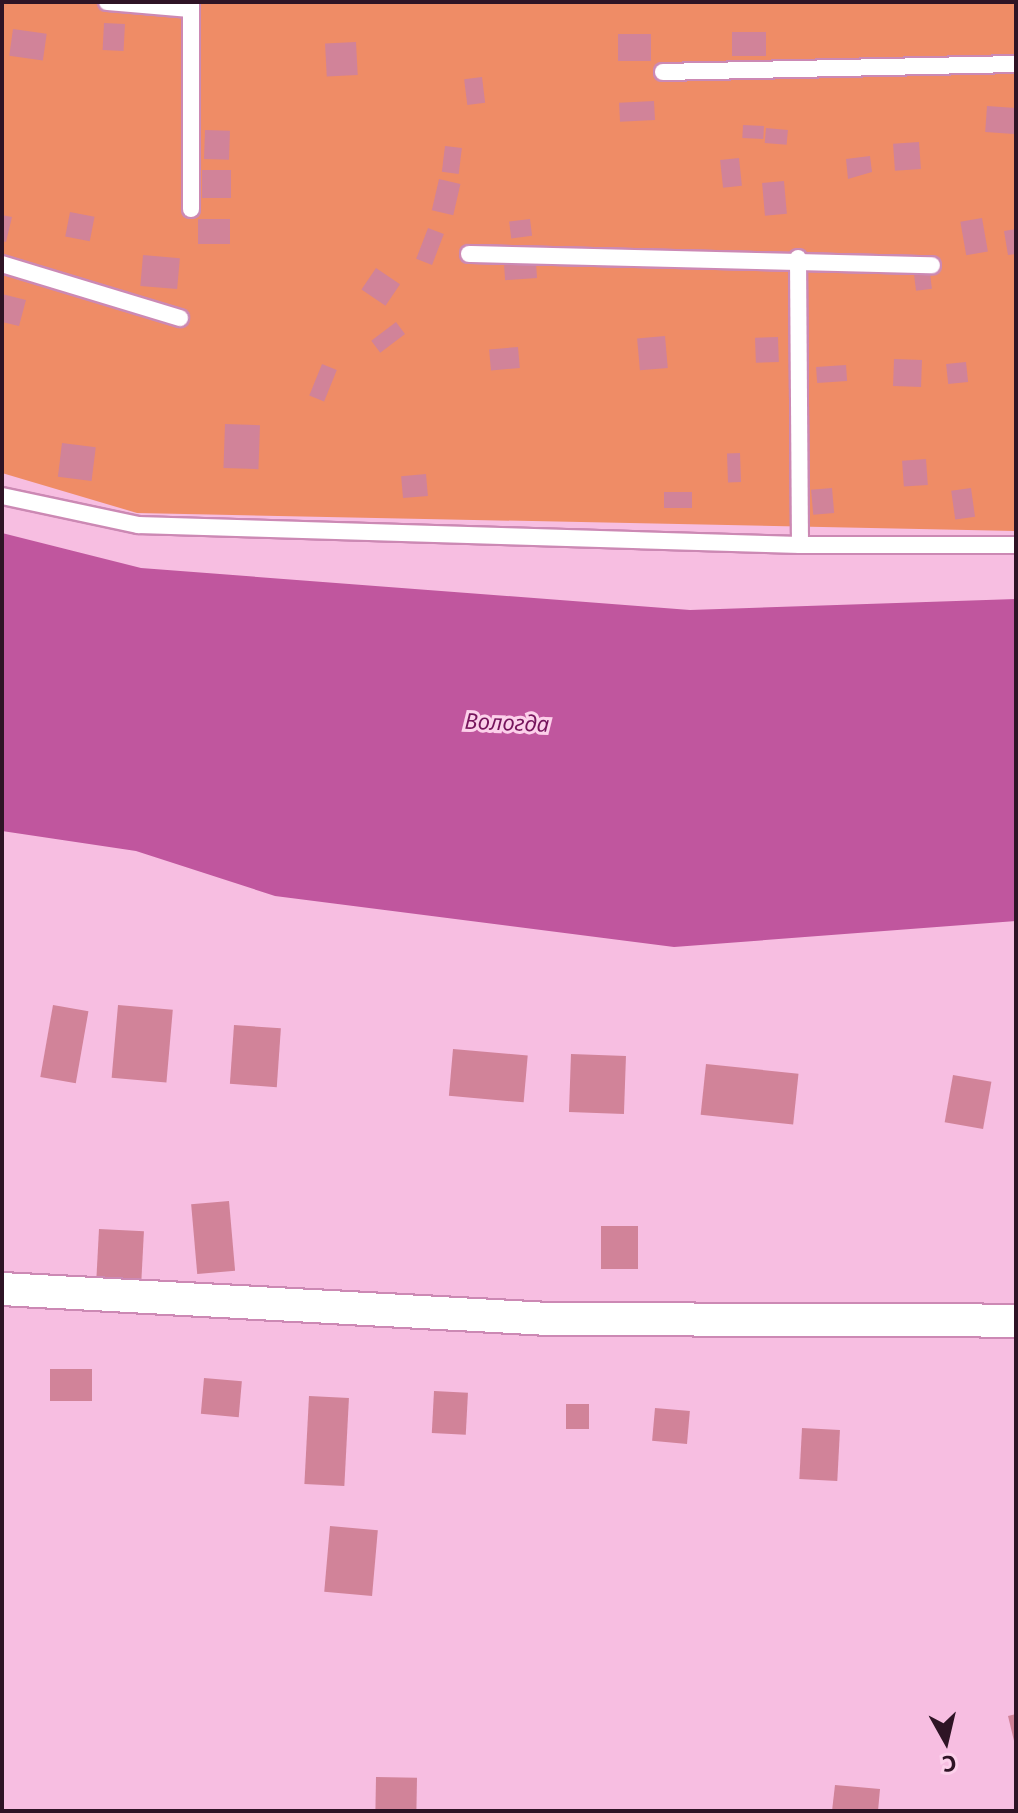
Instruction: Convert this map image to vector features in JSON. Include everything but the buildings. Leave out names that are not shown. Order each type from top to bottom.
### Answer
[{"type":"street","points":[[2,1289],[548,1319],[1016,1321]]},
{"type":"lane","points":[[107,2],[191,6],[191,209]]},
{"type":"lane","points":[[663,72],[1016,64]]},
{"type":"lane","points":[[469,254],[798,258],[932,265]]},
{"type":"lane","points":[[798,258],[800,545]]},
{"type":"lane","points":[[2,264],[180,318]]},
{"type":"lane","points":[[2,496],[138,525],[800,545],[1016,545]]},
{"type":"shaded area","points":[[2,2],[1016,2],[1016,531],[137,513],[2,473]]},
{"type":"water","name":"Вологда","points":[[2,533],[141,568],[690,610],[1016,599],[1016,921],[674,947],[275,896],[136,851],[2,831]]}]
